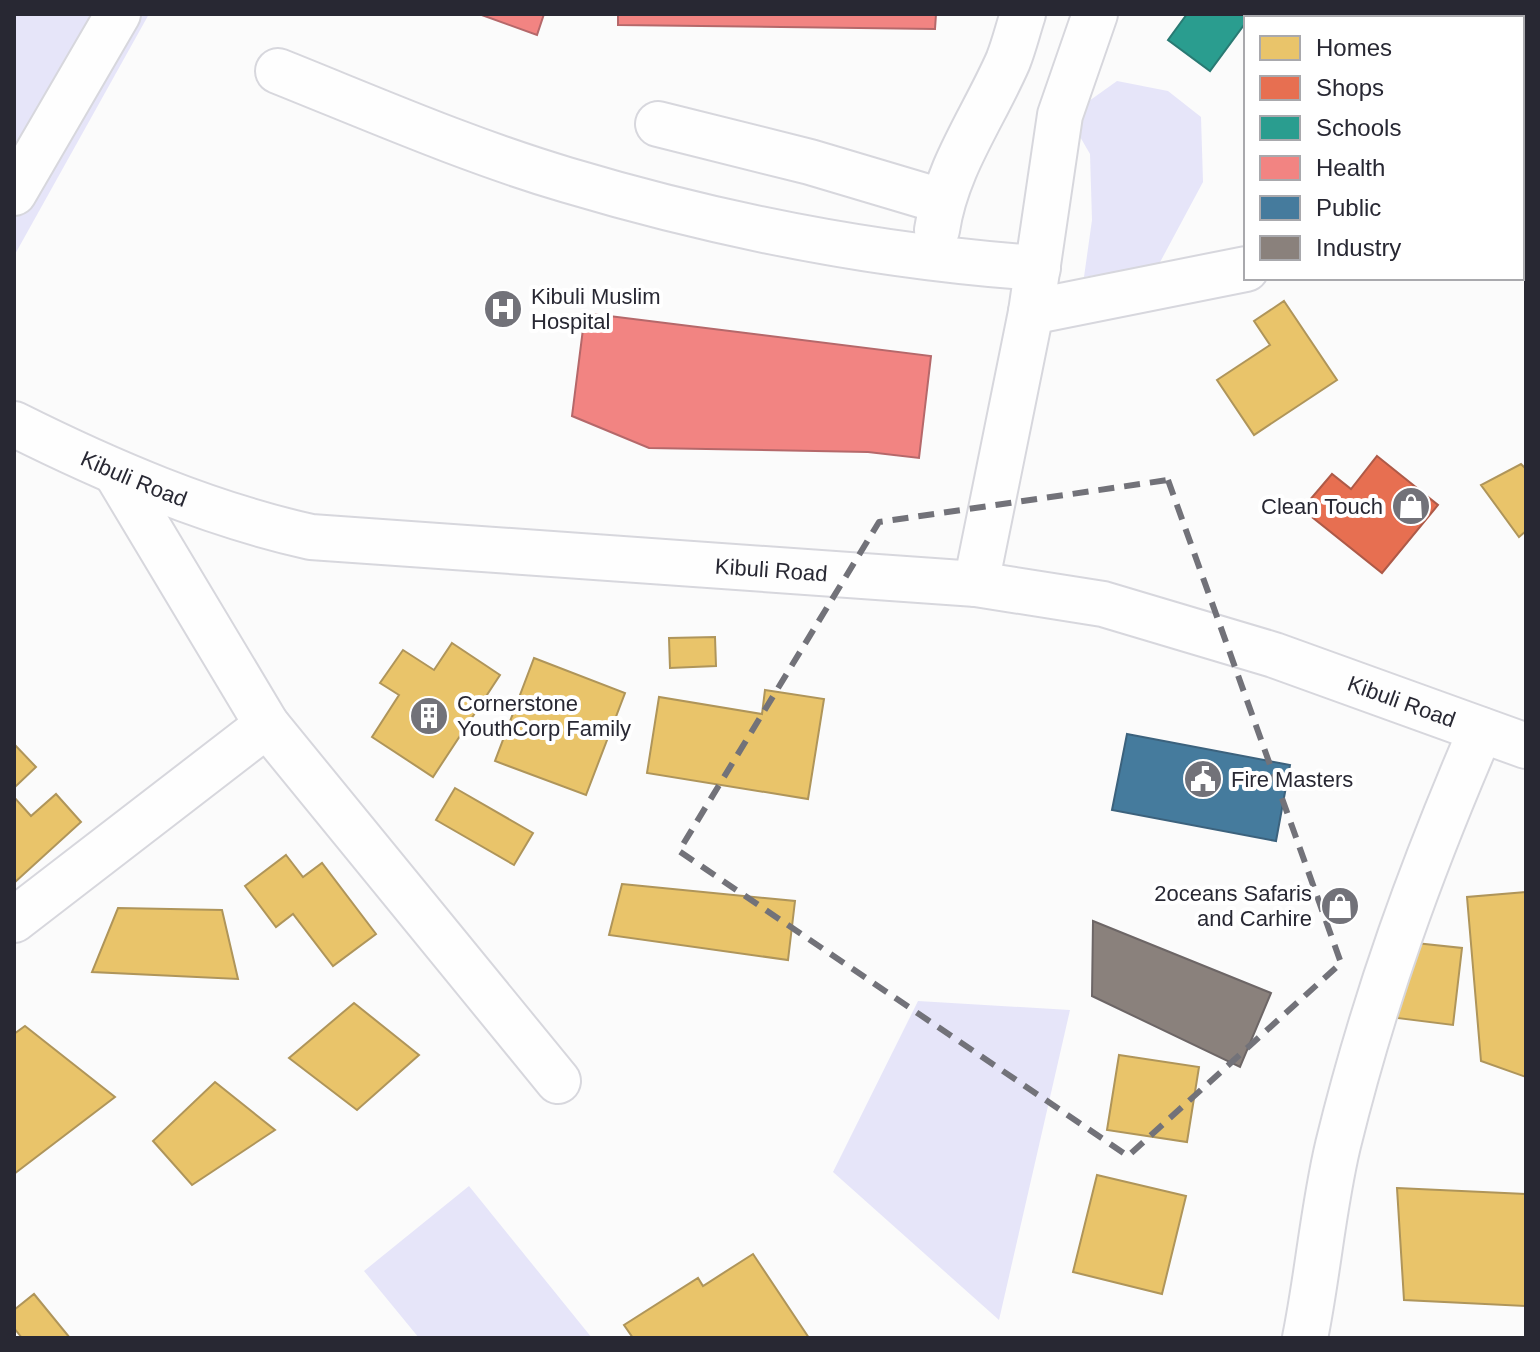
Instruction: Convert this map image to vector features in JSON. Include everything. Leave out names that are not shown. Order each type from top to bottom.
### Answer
[{"type":"street","points":[[14,193],[118,14]]},
{"type":"street","points":[[932,260],[941,201],[1008,60],[1023,14]]},
{"type":"street","points":[[976,584],[1031,312],[1060,115],[1095,14]]},
{"type":"street","points":[[278,71],[415,126],[565,180],[725,222],[932,260],[1038,268]]},
{"type":"street","points":[[658,124],[941,201]]},
{"type":"street","points":[[1031,312],[1244,269]]},
{"type":"street","name":"Kibuli Road","points":[[14,424],[116,473],[264,527],[311,537],[976,584],[1103,604],[1176,624],[1525,743]]},
{"type":"street","points":[[116,473],[267,725],[558,1081]]},
{"type":"street","points":[[14,920],[267,725]]},
{"type":"street","points":[[1305,1338],[1337,1149],[1376,1000],[1429,853],[1481,730]]},
{"type":"highlighted area","points":[[1168,480],[1341,963],[1128,1156],[679,851],[879,522]]},
{"type":"shaded area","points":[[14,14],[149,14],[14,256]]},
{"type":"shaded area","points":[[1117,81],[1168,91],[1201,117],[1203,182],[1158,266],[1084,277],[1092,220],[1090,154],[1068,116]]},
{"type":"shaded area","points":[[918,1001],[1070,1010],[999,1320],[833,1172]]},
{"type":"shaded area","points":[[469,1186],[592,1338],[419,1338],[364,1271]]},
{"type":"building: Homes","points":[[1284,301],[1337,380],[1254,435],[1217,380],[1270,345],[1254,321]]},
{"type":"building: Homes","points":[[1521,464],[1526,469],[1526,531],[1519,537],[1481,485]]},
{"type":"building: Homes","points":[[715,637],[716,666],[670,668],[669,638]]},
{"type":"building: Homes","name":"Cornerstone YouthCorp Family","points":[[452,643],[500,675],[433,777],[372,737],[399,695],[380,683],[403,650],[434,670]]},
{"type":"building: Homes","points":[[534,658],[625,693],[586,795],[495,761]]},
{"type":"building: Homes","points":[[765,690],[824,699],[808,799],[647,773],[659,697],[762,714]]},
{"type":"building: Homes","points":[[14,744],[36,767],[14,788]]},
{"type":"building: Homes","points":[[455,788],[533,833],[514,865],[436,820]]},
{"type":"building: Homes","points":[[56,794],[81,822],[14,883],[14,797],[31,816]]},
{"type":"building: Homes","points":[[286,855],[303,877],[322,863],[376,934],[333,966],[293,914],[276,927],[245,886]]},
{"type":"building: Homes","points":[[622,884],[795,901],[788,960],[609,935]]},
{"type":"building: Homes","points":[[1526,892],[1526,1077],[1481,1061],[1467,897]]},
{"type":"building: Homes","points":[[118,908],[222,910],[238,979],[92,972]]},
{"type":"building: Homes","points":[[1406,942],[1462,948],[1453,1025],[1397,1018]]},
{"type":"building: Homes","points":[[354,1003],[419,1055],[357,1110],[289,1058]]},
{"type":"building: Homes","points":[[25,1026],[115,1097],[14,1174],[14,1034]]},
{"type":"building: Homes","points":[[1119,1055],[1199,1067],[1187,1142],[1107,1130]]},
{"type":"building: Homes","points":[[215,1082],[275,1130],[192,1185],[153,1141]]},
{"type":"building: Homes","points":[[1097,1175],[1186,1196],[1162,1294],[1073,1272]]},
{"type":"building: Homes","points":[[1397,1188],[1526,1194],[1525,1306],[1404,1300]]},
{"type":"building: Homes","points":[[753,1254],[809,1338],[633,1338],[624,1325],[698,1278],[703,1286]]},
{"type":"building: Homes","points":[[34,1294],[70,1338],[22,1338],[14,1328],[14,1310]]},
{"type":"building: Shops","points":[[1377,456],[1438,505],[1382,573],[1302,509],[1332,474],[1351,489]]},
{"type":"building: Schools","points":[[1187,14],[1252,14],[1244,16],[1244,25],[1210,71],[1168,40]]},
{"type":"building: Health","points":[[479,14],[544,14],[537,35]]},
{"type":"building: Health","points":[[618,14],[936,14],[935,29],[618,25]]},
{"type":"building: Health","points":[[585,313],[931,356],[919,458],[868,452],[649,448],[572,416]]},
{"type":"building: Public","points":[[1127,734],[1290,765],[1276,841],[1112,810]]},
{"type":"building: Industry","points":[[1093,921],[1271,993],[1240,1067],[1092,996]]},
{"type":"place","name":"Kibuli Muslim Hospital","points":[[503,309]]},
{"type":"place","name":"Clean Touch","points":[[1411,506]]},
{"type":"place","name":"Cornerstone YouthCorp Family","points":[[429,716]]},
{"type":"place","name":"Fire Masters","points":[[1203,779]]},
{"type":"place","name":"2oceans Safaris and Carhire","points":[[1340,906]]}]
